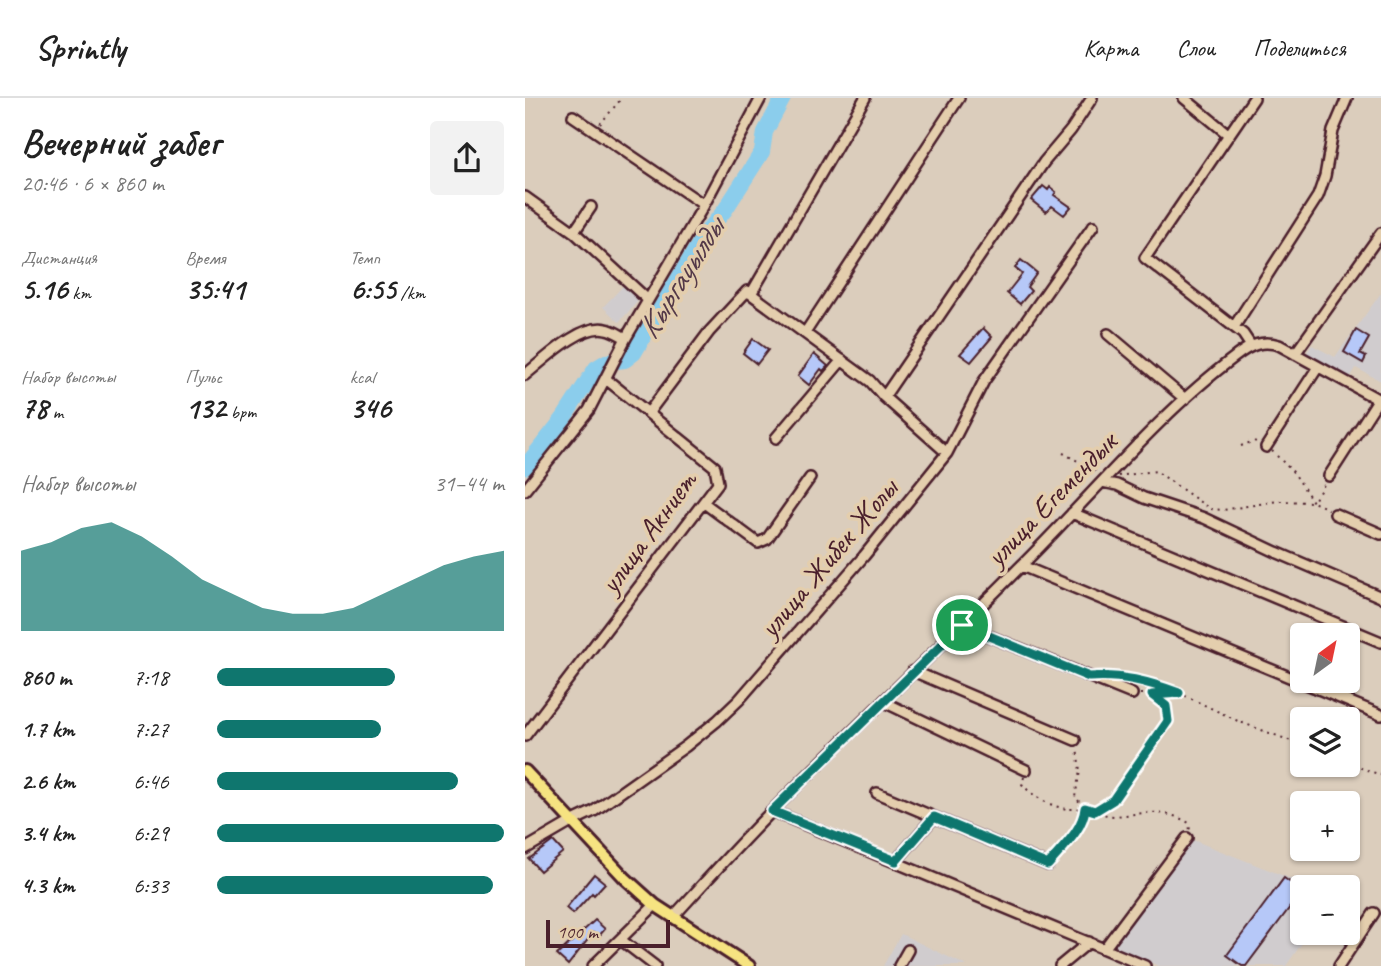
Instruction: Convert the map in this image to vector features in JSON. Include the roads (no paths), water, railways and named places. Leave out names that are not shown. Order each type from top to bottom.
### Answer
[{"type":"main road","points":[[525,771],[625,878],[655,905],[749,966]]},
{"type":"street","points":[[525,490],[589,410],[761,98]]},
{"type":"street","points":[[751,294],[865,98]]},
{"type":"street","points":[[805,333],[959,98]]},
{"type":"street","points":[[884,397],[1044,162],[1071,130],[1092,98]]},
{"type":"street","points":[[1184,98],[1229,135]]},
{"type":"street","points":[[1251,346],[1243,334],[1145,258],[1254,98]]},
{"type":"street","points":[[1234,327],[1318,196],[1325,176],[1332,131],[1347,98]]},
{"type":"street","points":[[573,116],[704,205]]},
{"type":"street","points":[[525,197],[574,232],[648,300]]},
{"type":"street","points":[[574,232],[591,207]]},
{"type":"street","name":"улица Жибек Жолы","points":[[525,849],[594,811],[717,721],[739,699],[864,556],[947,453],[984,381],[1093,226]]},
{"type":"street","points":[[1329,475],[1380,400],[1295,354],[1381,233]]},
{"type":"street","points":[[649,412],[709,332],[747,291],[870,381],[884,397],[947,453]]},
{"type":"street","points":[[525,375],[586,331],[608,329],[627,338]]},
{"type":"street","points":[[1108,334],[1185,399]]},
{"type":"street","name":"улица Егемендык","points":[[673,917],[772,811],[1022,566],[1185,399],[1251,346],[1269,342],[1295,354]]},
{"type":"street","points":[[776,438],[842,360]]},
{"type":"street","points":[[1266,447],[1318,367]]},
{"type":"street","name":"улица Акниет","points":[[525,736],[718,482],[715,467],[608,374]]},
{"type":"street","points":[[704,503],[758,543],[767,539],[810,478]]},
{"type":"street","points":[[1104,479],[1204,518],[1381,597]]},
{"type":"street","points":[[1072,513],[1381,642]]},
{"type":"street","points":[[1335,514],[1381,534]]},
{"type":"street","points":[[1022,566],[1381,715]]},
{"type":"street","points":[[962,625],[1132,694]]},
{"type":"street","points":[[913,671],[1075,740]]},
{"type":"street","points":[[884,702],[1026,770]]},
{"type":"street","points":[[877,793],[1048,865]]},
{"type":"street","points":[[772,811],[1145,966]]},
{"type":"street","points":[[896,861],[934,817]]},
{"type":"street","points":[[1104,949],[1187,838]]},
{"type":"street","points":[[593,966],[655,905]]},
{"type":"street","points":[[1339,966],[1374,913]]},
{"type":"street","points":[[621,940],[655,966]]},
{"type":"street","points":[[1060,966],[1089,943]]},
{"type":"street","points":[[899,966],[908,950]]},
{"type":"waterway","name":"Кыргауылды","points":[[525,467],[563,419],[596,368],[606,362],[625,360],[634,353],[705,234],[725,210],[762,152],[765,132],[783,98]]}]
